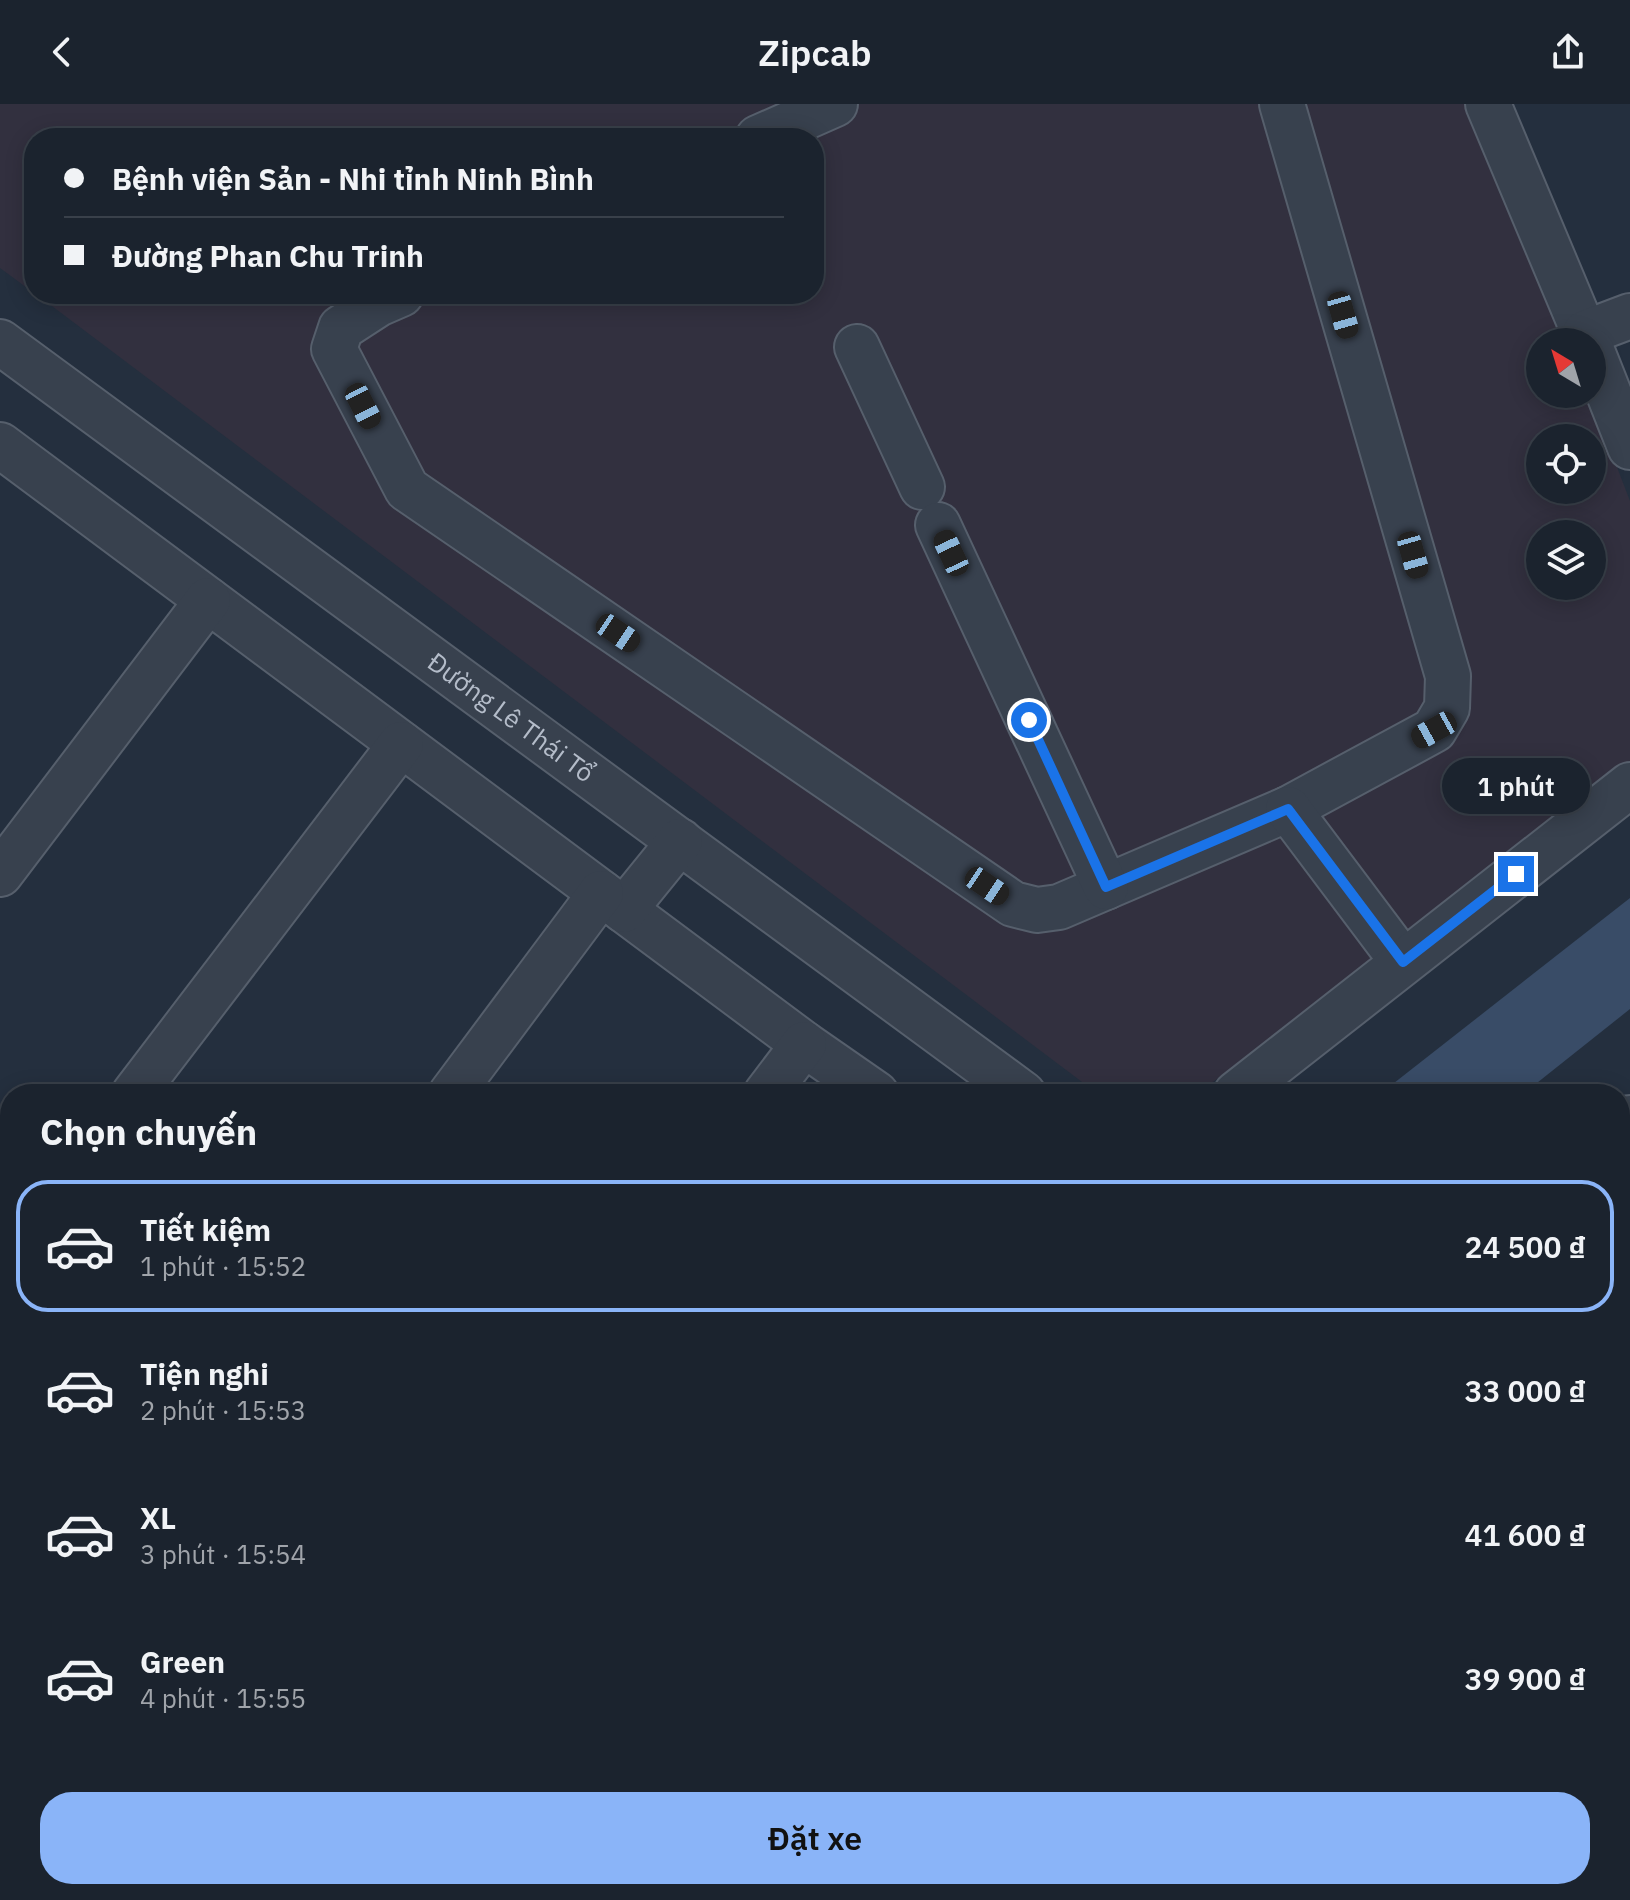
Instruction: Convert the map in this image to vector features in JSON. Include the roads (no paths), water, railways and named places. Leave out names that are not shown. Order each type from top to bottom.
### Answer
[{"type":"street","points":[[781,128],[835,104]]},
{"type":"street","points":[[378,304],[341,328],[334,349],[407,489],[1013,904],[1037,910],[1059,907],[1288,809],[1434,730],[1447,708],[1448,676],[1282,104]]},
{"type":"street","points":[[1488,104],[1582,328]]},
{"type":"street","points":[[1606,331],[1630,316]]},
{"type":"street","name":"Đường Lê Thái Tổ","points":[[0,342],[1009,1084]]},
{"type":"street","points":[[857,347],[1106,887]]},
{"type":"street","points":[[1606,387],[1630,447]]},
{"type":"street","points":[[2,451],[862,1084]]},
{"type":"street","points":[[0,874],[208,600]]},
{"type":"street","points":[[142,1084],[401,744]]},
{"type":"street","points":[[1249,1084],[1630,785]]},
{"type":"street","points":[[1288,809],[1403,962]]},
{"type":"street","points":[[459,1084],[613,901],[680,841]]},
{"type":"street","points":[[774,1084],[804,1044]]},
{"type":"water","points":[[1630,898],[1630,1009],[1536,1084],[1393,1084]]}]
